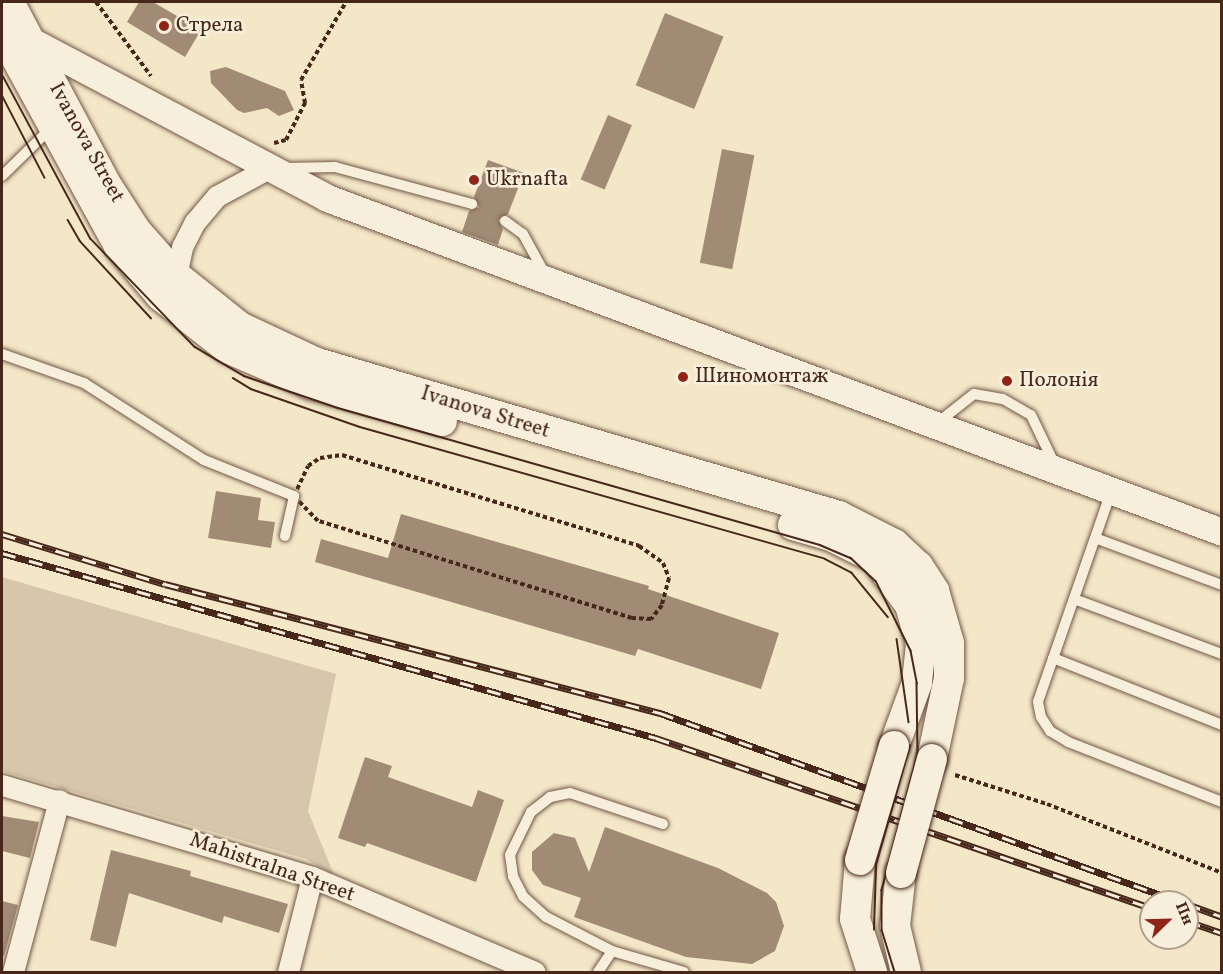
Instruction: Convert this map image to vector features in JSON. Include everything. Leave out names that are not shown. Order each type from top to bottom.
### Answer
[{"type":"main road","name":"Ivanova Street","points":[[9,2],[107,186],[136,231],[176,276],[240,327],[317,363],[839,516],[894,544],[918,566],[934,591],[949,643],[949,678],[931,763],[901,873],[895,926],[906,972]]},
{"type":"main road","name":"Ivanova Street","points":[[2,32],[51,127],[119,246],[161,296],[227,348],[310,384],[831,536],[875,558],[910,605],[921,644],[917,683],[894,746],[860,860],[855,919],[872,972]]},
{"type":"street","points":[[2,26],[267,157],[327,198],[549,283],[1221,532]]},
{"type":"street","points":[[176,276],[182,248],[195,222],[217,196],[267,157]]},
{"type":"street","name":"Mahistralna Street","points":[[2,785],[59,800],[312,877],[535,972]]},
{"type":"street","points":[[13,972],[59,800]]},
{"type":"street","points":[[288,972],[312,877]]},
{"type":"lane","points":[[2,176],[51,127]]},
{"type":"lane","points":[[267,157],[334,167],[472,204]]},
{"type":"lane","points":[[505,221],[523,234],[549,283]]},
{"type":"lane","points":[[2,354],[84,382],[204,460],[294,496],[285,536]]},
{"type":"lane","points":[[934,426],[974,394],[1003,399],[1031,415],[1059,473]]},
{"type":"lane","points":[[1111,492],[1038,702],[1050,731],[1221,802]]},
{"type":"lane","points":[[1095,538],[1221,585]]},
{"type":"lane","points":[[1074,599],[1221,654]]},
{"type":"lane","points":[[1053,658],[1221,725]]},
{"type":"lane","points":[[663,824],[570,792],[550,797],[531,812],[510,855],[513,876],[523,896],[546,917],[612,951],[684,972]]},
{"type":"lane","points":[[598,972],[612,951]]},
{"type":"path","points":[[96,2],[159,87]]},
{"type":"path","points":[[267,157],[286,140],[305,103],[301,80],[346,2]]},
{"type":"path","points":[[342,455],[639,546],[663,563],[669,578],[662,605],[651,619],[632,618],[318,521],[294,496],[309,466],[320,458],[342,455]]},
{"type":"path","points":[[931,763],[1047,804],[1221,873]]},
{"type":"shaded area","points":[[2,577],[336,674],[308,811],[334,875],[306,859],[2,771]]},
{"type":"building","name":"Стрела","points":[[139,2],[153,2],[201,30],[185,57],[127,22]]},
{"type":"building","points":[[665,13],[723,37],[694,109],[636,85]]},
{"type":"building","points":[[226,67],[285,91],[294,110],[279,116],[267,108],[244,113],[237,110],[211,83],[210,71]]},
{"type":"building","points":[[608,115],[632,125],[605,190],[581,179]]},
{"type":"building","points":[[722,149],[754,155],[732,269],[700,263]]},
{"type":"building","points":[[488,160],[524,173],[508,214],[498,220],[503,229],[498,245],[462,232],[469,211],[479,207],[474,197]]},
{"type":"building","points":[[216,491],[261,498],[258,520],[275,522],[271,548],[208,538]]},
{"type":"building","points":[[401,514],[649,586],[648,589],[779,633],[761,689],[638,649],[635,656],[315,562],[321,539],[388,558]]},
{"type":"building","points":[[365,757],[392,766],[388,777],[472,807],[478,790],[504,800],[476,882],[367,843],[365,847],[338,838]]},
{"type":"building","points":[[2,816],[39,822],[30,858],[2,851]]},
{"type":"building","points":[[605,827],[718,868],[767,893],[776,902],[784,926],[775,951],[752,964],[686,957],[574,917],[581,898],[543,885],[532,870],[532,852],[554,833],[575,838],[589,872]]},
{"type":"building","points":[[111,850],[191,871],[190,876],[288,904],[279,933],[224,916],[222,923],[129,893],[116,947],[90,940]]},
{"type":"building","points":[[2,901],[18,905],[4,956],[2,955]]},
{"type":"tram line","points":[[2,74],[91,239],[195,347],[244,376],[338,408],[820,545],[851,558],[876,581],[911,651],[917,683],[918,754],[882,890],[882,930],[895,972]]},
{"type":"tram line","points":[[2,95],[45,178]]},
{"type":"tram line","points":[[68,220],[80,241],[151,318]]},
{"type":"tram line","points":[[233,378],[251,389],[360,427],[825,559],[852,573],[888,617]]},
{"type":"tram line","points":[[897,639],[909,722]]},
{"type":"tram line","points":[[874,930],[876,865],[910,746]]},
{"type":"railway","points":[[2,534],[165,584],[660,713],[1147,890]]},
{"type":"railway","points":[[2,553],[656,738],[1139,904]]},
{"type":"railway","points":[[1199,908],[1222,917]]},
{"type":"railway","points":[[1199,925],[1222,933]]},
{"type":"place","name":"Стрела","points":[[164,26]]},
{"type":"place","name":"Ukrnafta","points":[[474,180]]},
{"type":"place","name":"Шиномонтаж","points":[[683,377]]},
{"type":"place","name":"Полонія","points":[[1007,381]]}]
